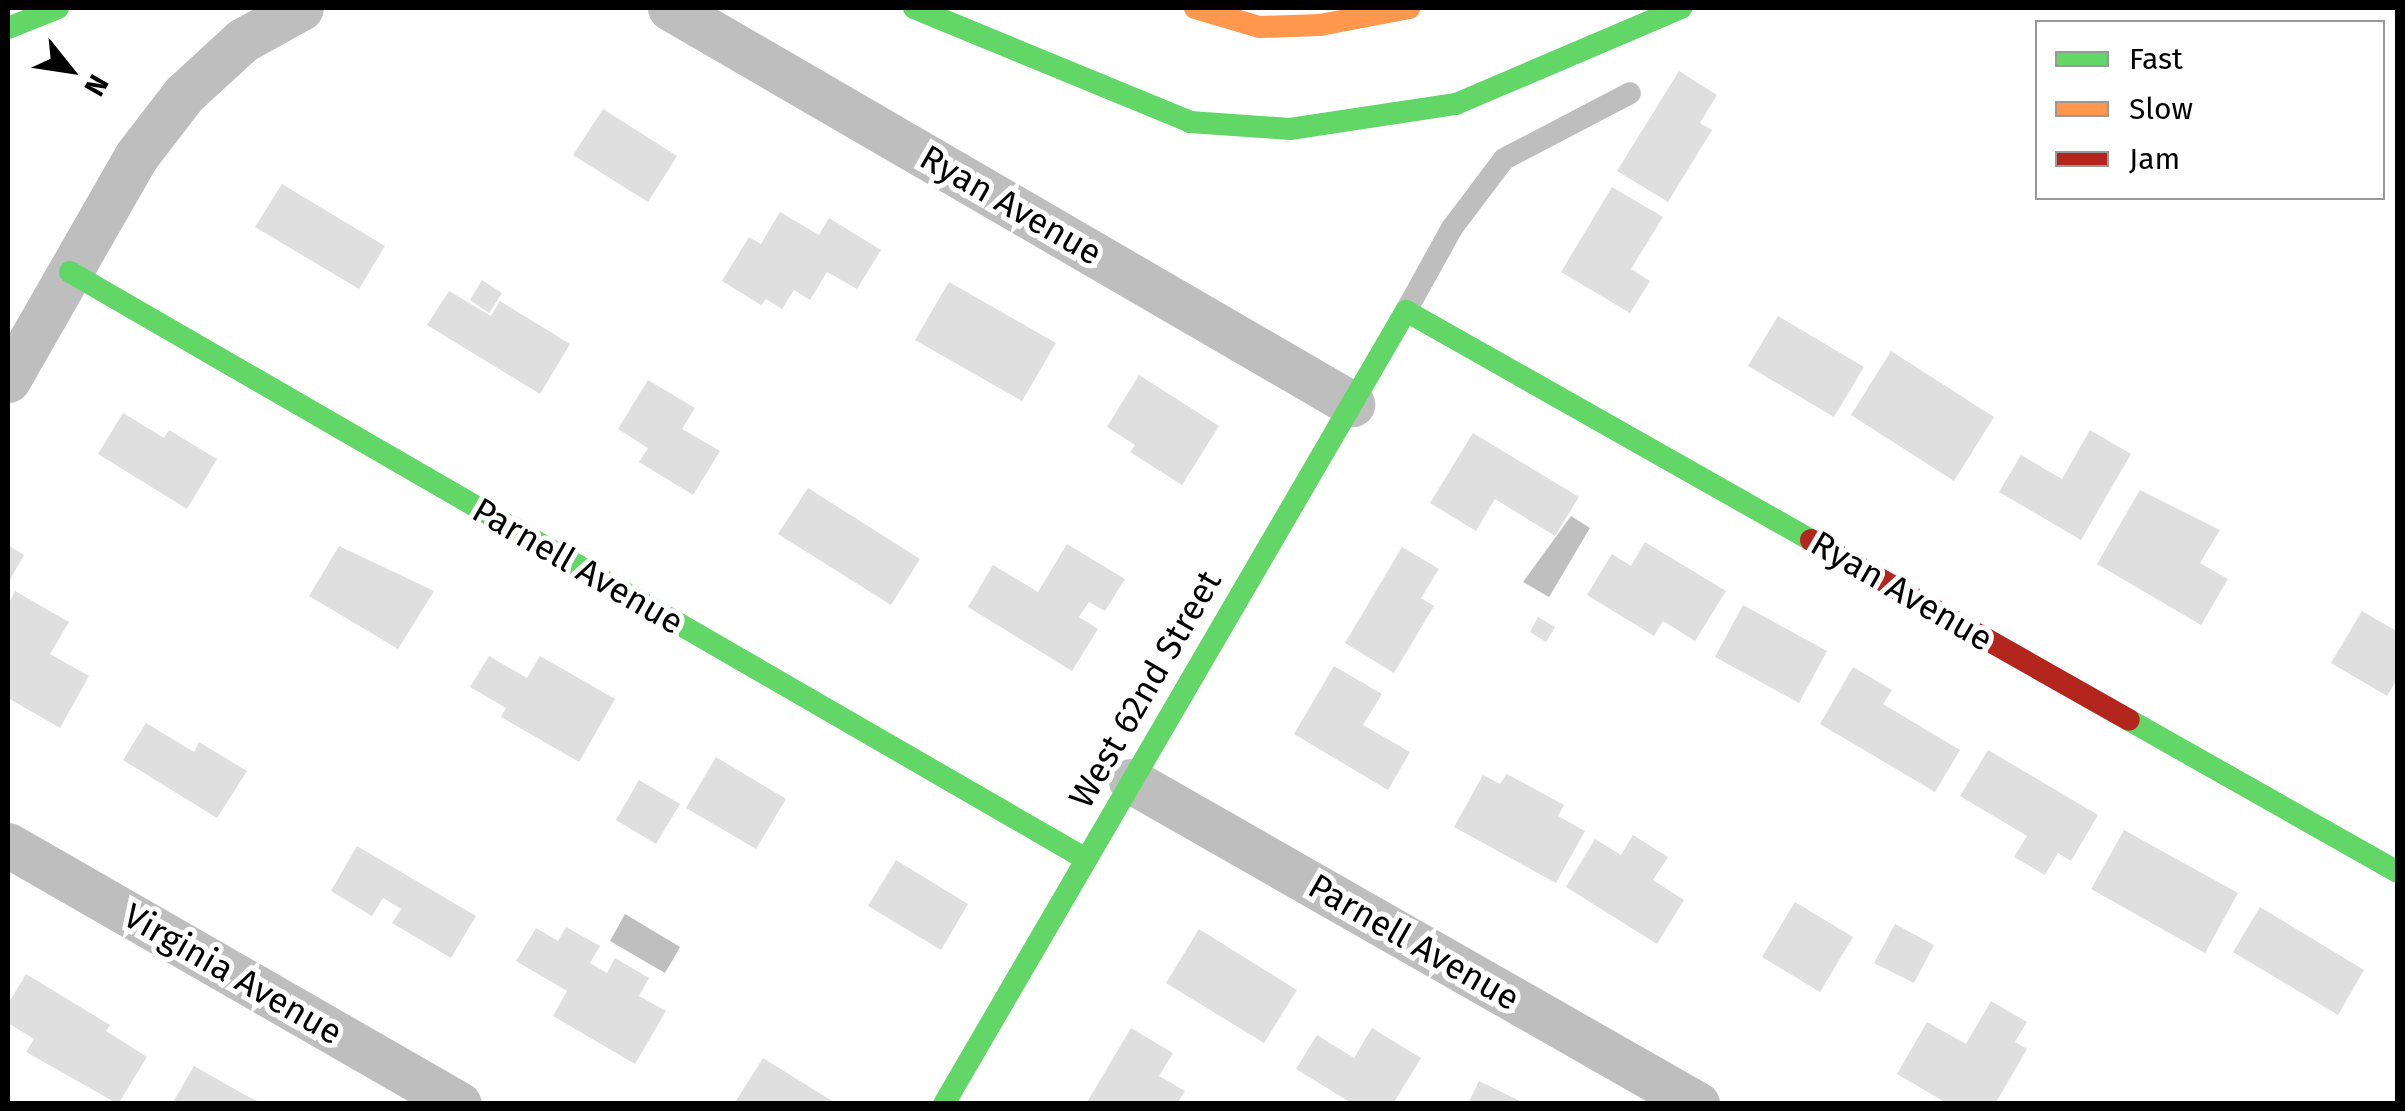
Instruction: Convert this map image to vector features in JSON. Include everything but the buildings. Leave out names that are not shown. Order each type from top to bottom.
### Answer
[{"type":"main road","points":[[8,28],[58,8]]},
{"type":"main road","points":[[914,8],[1190,122],[1290,129],[1456,104],[1681,8]]},
{"type":"main road","points":[[1195,8],[1260,27],[1320,25],[1409,8]]},
{"type":"main road","name":"Parnell Avenue","points":[[70,272],[1086,859]]},
{"type":"main road","name":"West 62nd Street","points":[[944,1104],[1406,310]]},
{"type":"main road","name":"Ryan Avenue","points":[[1406,310],[2398,872]]},
{"type":"street","points":[[8,380],[137,155],[184,94],[232,51],[301,8]]},
{"type":"street","name":"Ryan Avenue","points":[[670,8],[1352,404]]},
{"type":"street","name":"Parnell Avenue","points":[[1131,781],[1698,1104]]},
{"type":"street","name":"Virginia Avenue","points":[[8,844],[459,1104]]},
{"type":"lane","points":[[1406,310],[1452,228],[1504,160],[1630,93]]},
{"type":"shaded area","points":[[1571,516],[1590,528],[1549,597],[1523,582]]},
{"type":"shaded area","points":[[625,914],[680,947],[665,973],[610,941]]},
{"type":"traffic: fast","points":[[8,28],[58,8]]},
{"type":"traffic: fast","points":[[914,8],[1190,122],[1290,129],[1456,104],[1681,8]]},
{"type":"traffic: fast","points":[[70,272],[1086,859]]},
{"type":"traffic: fast","points":[[944,1104],[1406,311],[1811,540]]},
{"type":"traffic: fast","points":[[2129,720],[2398,872]]},
{"type":"traffic: slow","points":[[1195,8],[1259,27],[1320,25],[1409,8]]},
{"type":"traffic: jam","points":[[1811,540],[2129,720]]}]
